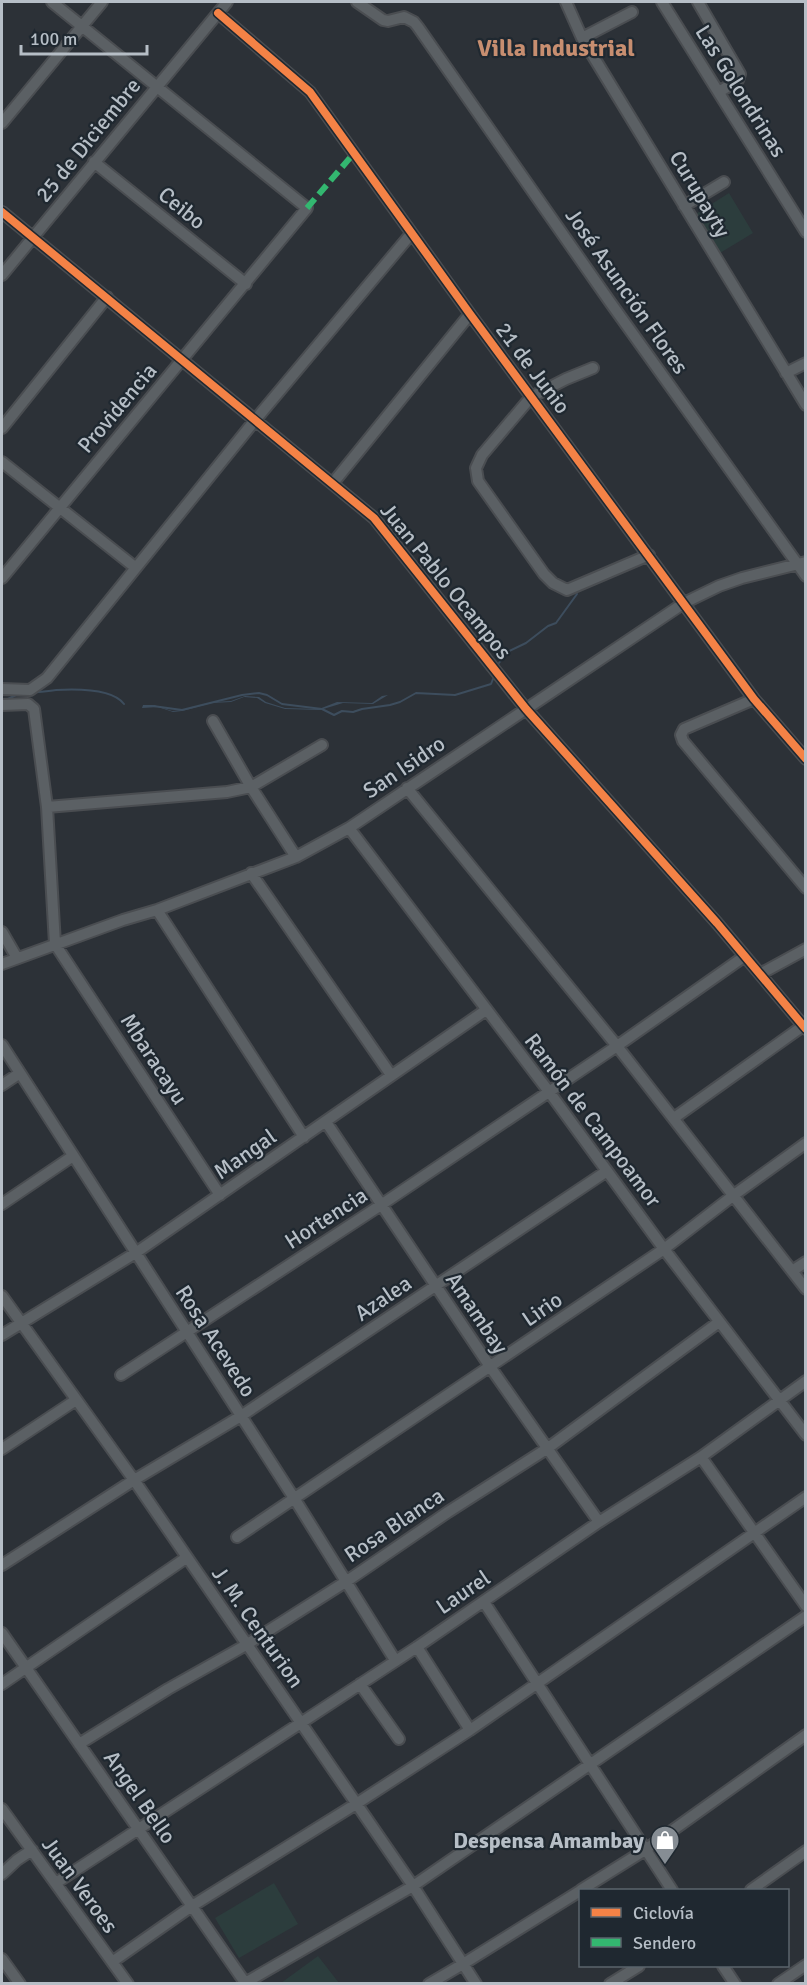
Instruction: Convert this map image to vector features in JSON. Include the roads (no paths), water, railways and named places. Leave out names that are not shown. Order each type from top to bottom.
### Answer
[{"type":"street","points":[[52,2],[157,87]]},
{"type":"street","points":[[2,123],[102,2]]},
{"type":"street","name":"25 de Diciembre","points":[[2,275],[227,2]]},
{"type":"street","name":"José Asunción Flores","points":[[357,2],[381,19],[388,21],[403,17],[414,22],[418,27],[610,302],[801,563],[806,576]]},
{"type":"street","name":"Curupayty","points":[[566,2],[582,38],[806,405]]},
{"type":"street","name":"Las Golondrinas","points":[[662,2],[806,232]]},
{"type":"street","points":[[698,2],[740,74],[738,80],[719,92]]},
{"type":"street","points":[[582,38],[632,12]]},
{"type":"street","name":"21 de Junio","points":[[218,13],[310,92],[355,152],[411,234],[754,699],[806,759]]},
{"type":"street","name":"Providencia","points":[[2,578],[307,208],[157,87]]},
{"type":"street","name":"Ceibo","points":[[94,162],[246,284]]},
{"type":"street","points":[[684,206],[724,183]]},
{"type":"street","name":"Juan Pablo Ocampos","points":[[2,212],[374,518],[526,709],[745,956],[804,1028]]},
{"type":"street","points":[[2,689],[30,690],[44,681],[256,419],[411,234]]},
{"type":"street","points":[[2,428],[107,297]]},
{"type":"street","points":[[333,483],[470,314]]},
{"type":"street","points":[[786,373],[806,363]]},
{"type":"street","points":[[593,368],[566,378],[531,397],[482,455],[476,468],[478,481],[544,574],[560,587],[567,590],[649,555]]},
{"type":"street","points":[[2,462],[136,568]]},
{"type":"street","name":"San Isidro","points":[[2,964],[157,910],[296,857],[349,828],[684,603],[742,578],[801,563]]},
{"type":"street","points":[[754,699],[684,729],[681,735],[806,888]]},
{"type":"street","points":[[2,705],[28,704],[34,709],[47,807],[55,944]]},
{"type":"street","points":[[213,720],[251,787],[296,857]]},
{"type":"street","points":[[47,807],[227,792],[251,787],[322,744]]},
{"type":"street","points":[[407,788],[617,1046],[806,1289]]},
{"type":"street","name":"Ramón de Campoamor","points":[[349,828],[806,1435]]},
{"type":"street","points":[[251,873],[391,1075]]},
{"type":"street","points":[[157,910],[304,1137]]},
{"type":"street","points":[[2,932],[17,958]]},
{"type":"street","name":"Mbaracayu","points":[[55,944],[220,1195]]},
{"type":"street","points":[[760,975],[806,950]]},
{"type":"street","name":"Hortencia","points":[[121,1375],[550,1093],[745,956]]},
{"type":"street","name":"Mangal","points":[[2,1335],[137,1252],[486,1010]]},
{"type":"street","points":[[674,1118],[804,1028]]},
{"type":"street","name":"Rosa Acevedo","points":[[2,1045],[294,1497],[395,1660]]},
{"type":"street","points":[[2,1085],[20,1073]]},
{"type":"street","name":"Amambay","points":[[326,1122],[491,1368],[599,1522]]},
{"type":"street","name":"Lirio","points":[[237,1537],[491,1368],[664,1249],[806,1143]]},
{"type":"street","points":[[2,1204],[73,1156]]},
{"type":"street","name":"Azalea","points":[[2,1565],[134,1480],[242,1416],[607,1171]]},
{"type":"street","points":[[792,1271],[806,1262]]},
{"type":"street","name":"J. M. Centurion","points":[[2,1296],[134,1480],[413,1886],[476,1983]]},
{"type":"street","name":"Rosa Blanca","points":[[79,1744],[168,1689],[246,1645],[347,1581],[448,1512],[548,1448],[719,1322]]},
{"type":"street","name":"Laurel","points":[[56,1883],[417,1647],[599,1522],[701,1457],[806,1381]]},
{"type":"street","points":[[2,1449],[76,1400]]},
{"type":"street","points":[[701,1457],[806,1606]]},
{"type":"street","points":[[112,1962],[192,1906],[470,1730],[806,1497]]},
{"type":"street","points":[[2,1684],[186,1558]]},
{"type":"street","points":[[484,1602],[671,1889]]},
{"type":"street","points":[[245,1983],[413,1886],[588,1764],[806,1617]]},
{"type":"street","name":"Angel Bello","points":[[2,1633],[245,1983]]},
{"type":"street","points":[[417,1647],[470,1730]]},
{"type":"street","points":[[360,1684],[399,1739]]},
{"type":"street","points":[[584,1889],[645,1850],[806,1735]]},
{"type":"street","name":"Juan Veroes","points":[[2,1809],[128,1983]]},
{"type":"street","points":[[2,1874],[32,1850]]},
{"type":"street","points":[[752,1889],[806,1851]]},
{"type":"street","points":[[429,1983],[579,1892]]},
{"type":"street","points":[[2,1959],[20,1983]]},
{"type":"street","points":[[778,1983],[806,1965]]},
{"type":"street","points":[[610,1983],[636,1967]]},
{"type":"street","points":[[724,1967],[735,1983]]},
{"type":"water","points":[[388,695],[373,704],[343,703],[320,710],[285,709],[265,703],[257,698],[244,697],[231,702],[212,703],[182,711],[173,712],[158,707],[142,708],[143,705],[154,705],[172,711],[183,710],[213,702],[231,701],[245,696],[259,697],[266,702],[285,708],[319,709],[337,702],[372,703]]},
{"type":"waterway","points":[[499,663],[507,652],[526,643],[548,626],[556,623],[577,594]]},
{"type":"waterway","points":[[153,706],[182,710],[259,693],[282,704],[322,709],[334,715],[342,711],[353,712],[390,705],[416,693],[455,695],[491,684],[493,679]]},
{"type":"waterway","points":[[32,692],[56,690],[102,692],[124,704]]},
{"type":"waterway","points":[[4,701],[18,694]]},
{"type":"place","name":"Despensa Amambay","points":[[665,1866]]},
{"type":"district","name":"Villa Industrial","points":[[556,48]]}]
